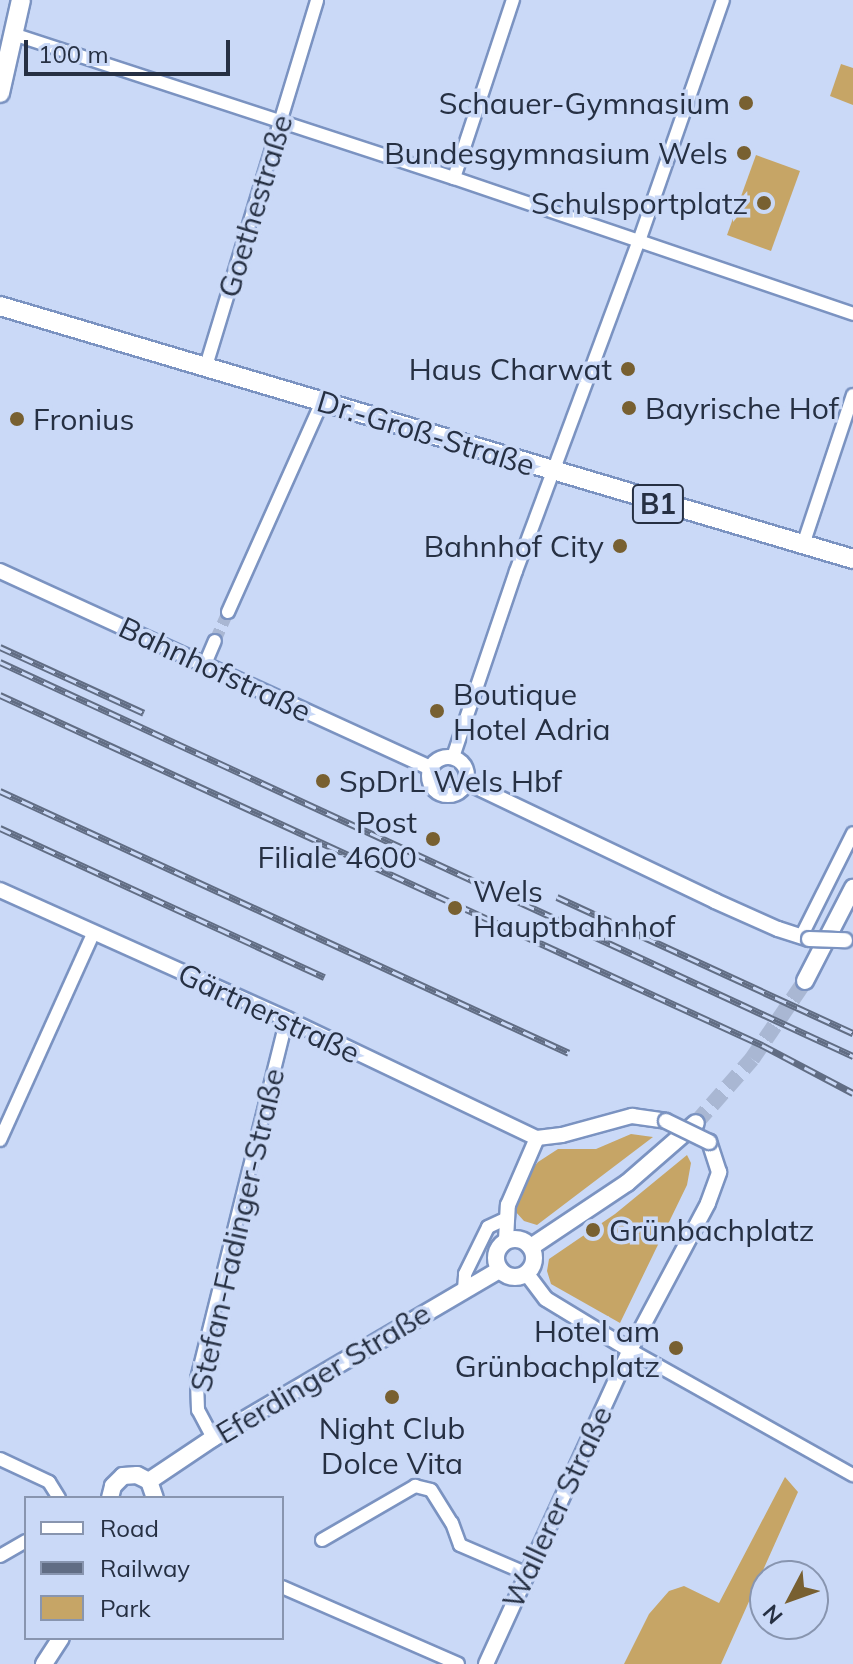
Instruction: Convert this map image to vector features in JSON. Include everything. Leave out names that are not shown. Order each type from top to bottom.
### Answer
[{"type":"main road","points":[[0,93],[21,0]]},
{"type":"main road","name":"Dr.-Groß-Straße","points":[[0,306],[323,400],[554,473],[853,559]]},
{"type":"main road","points":[[805,981],[853,888]]},
{"type":"main road","points":[[531,1247],[627,1183],[696,1123]]},
{"type":"main road","points":[[520,1239],[531,1247],[534,1261],[527,1274],[512,1278],[499,1270],[496,1253],[506,1240],[520,1239]]},
{"type":"main road","name":"Eferdinger Straße","points":[[149,1481],[213,1438],[499,1270]]},
{"type":"main road","points":[[110,1496],[113,1486],[123,1476],[137,1475],[149,1481],[154,1496]]},
{"type":"main road","points":[[44,1664],[60,1640]]},
{"type":"street","name":"Goethestraße","points":[[206,366],[317,0]]},
{"type":"street","points":[[454,178],[513,0]]},
{"type":"street","points":[[453,757],[516,571],[639,241],[723,0]]},
{"type":"street","points":[[13,34],[454,178],[853,314]]},
{"type":"street","points":[[803,545],[853,395]]},
{"type":"street","points":[[228,612],[323,400]]},
{"type":"street","name":"Bahnhofstraße","points":[[0,571],[430,768],[429,780],[441,794],[458,792],[466,782]]},
{"type":"street","points":[[205,664],[215,641]]},
{"type":"street","points":[[430,768],[437,760],[453,757]]},
{"type":"street","points":[[453,757],[466,769],[466,782],[715,901],[805,938],[849,939]]},
{"type":"street","points":[[805,938],[853,833]]},
{"type":"street","name":"Gärtnerstraße","points":[[0,890],[287,1019],[537,1138]]},
{"type":"street","points":[[0,1140],[94,932]]},
{"type":"street","name":"Stefan-Fadinger-Straße","points":[[213,1438],[198,1410],[197,1379],[287,1019]]},
{"type":"street","points":[[506,1240],[505,1219],[537,1138],[562,1135],[632,1116],[666,1121],[709,1142],[719,1162],[715,1186],[630,1350]]},
{"type":"street","points":[[464,1290],[465,1274],[488,1227],[505,1219]]},
{"type":"street","points":[[527,1274],[546,1299],[630,1350],[853,1475]]},
{"type":"street","name":"Wallerer Straße","points":[[486,1664],[525,1573],[630,1350]]},
{"type":"street","points":[[0,1459],[49,1482],[58,1496]]},
{"type":"street","points":[[322,1540],[415,1486],[431,1490],[452,1523],[460,1545],[525,1573]]},
{"type":"street","points":[[0,1556],[24,1542]]},
{"type":"street","points":[[284,1588],[458,1664]]},
{"type":"green space","points":[[841,64],[853,68],[853,105],[830,96]]},
{"type":"green space","name":"Schulsportplatz","points":[[756,155],[800,171],[771,251],[727,235]]},
{"type":"green space","points":[[631,1134],[653,1137],[537,1225],[524,1221],[515,1211],[523,1180],[538,1162],[558,1149],[596,1149]]},
{"type":"green space","points":[[687,1155],[691,1163],[687,1185],[620,1323],[551,1284],[547,1271],[549,1259],[615,1214]]},
{"type":"green space","points":[[785,1477],[798,1492],[768,1560],[749,1560],[749,1601],[721,1664],[624,1664],[649,1614],[669,1591],[684,1586],[719,1603]]},
{"type":"tunnel","points":[[215,641],[228,612]]},
{"type":"tunnel","points":[[696,1123],[752,1059],[805,981]]},
{"type":"railway","points":[[0,647],[144,713]]},
{"type":"railway","points":[[0,662],[853,1056]]},
{"type":"railway","points":[[0,695],[762,1045],[853,1093]]},
{"type":"railway","points":[[0,791],[569,1053]]},
{"type":"railway","points":[[0,828],[324,977]]},
{"type":"railway","points":[[557,897],[853,1033]]},
{"type":"place","name":"Schauer-Gymnasium","points":[[746,103]]},
{"type":"place","name":"Bundesgymnasium Wels","points":[[744,153]]},
{"type":"place","name":"Schulsportplatz","points":[[764,203]]},
{"type":"place","name":"Haus Charwat","points":[[628,369]]},
{"type":"place","name":"Bayrische Hof","points":[[629,408]]},
{"type":"place","name":"Fronius","points":[[17,419]]},
{"type":"place","name":"Bahnhof City","points":[[620,546]]},
{"type":"place","name":"Boutique Hotel Adria","points":[[437,711]]},
{"type":"place","name":"SpDrL Wels Hbf","points":[[323,781]]},
{"type":"place","name":"Post Filiale 4600","points":[[433,839]]},
{"type":"place","name":"Wels Hauptbahnhof","points":[[455,908]]},
{"type":"place","name":"Grünbachplatz","points":[[593,1230]]},
{"type":"place","name":"Hotel am Grünbachplatz","points":[[676,1348]]},
{"type":"place","name":"Night Club Dolce Vita","points":[[392,1397]]}]
